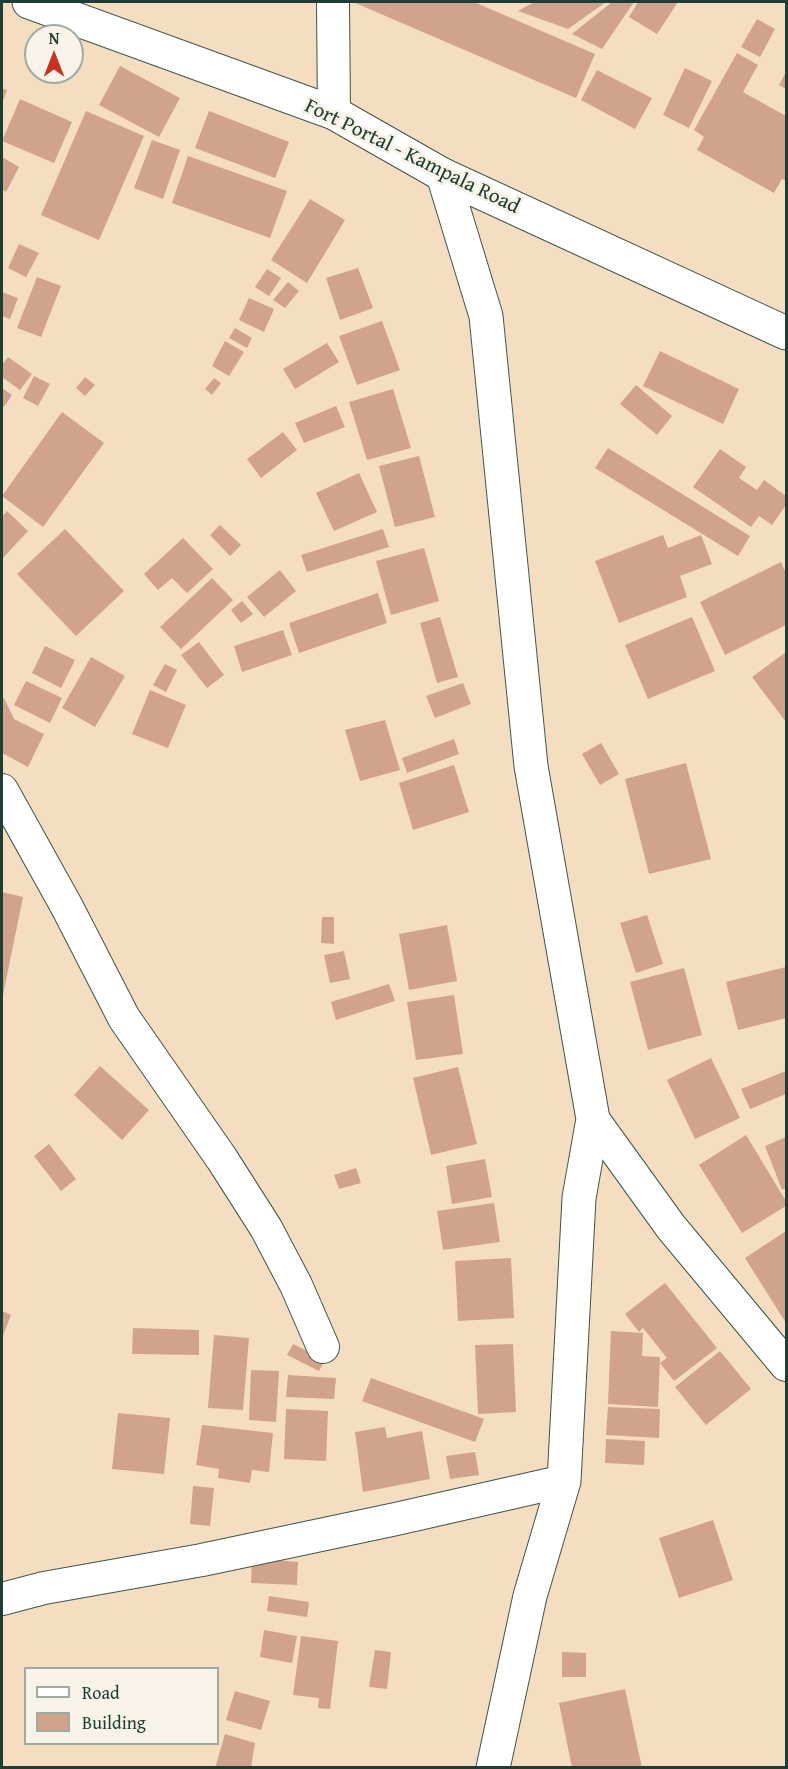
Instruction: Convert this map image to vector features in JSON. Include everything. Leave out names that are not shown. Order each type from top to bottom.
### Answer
[{"type":"street","name":"Fort Portal - Kampala Road","points":[[29,2],[334,113],[443,175],[786,333]]},
{"type":"street","points":[[333,2],[334,113]]},
{"type":"street","points":[[443,175],[486,316],[531,766],[593,1119],[579,1197],[564,1481],[530,1596],[493,1767]]},
{"type":"street","points":[[2,790],[67,907],[124,1018],[222,1159],[266,1228],[296,1286],[323,1347]]},
{"type":"street","points":[[593,1119],[671,1227],[786,1365]]},
{"type":"street","points":[[2,1599],[44,1588],[202,1560],[564,1481]]},
{"type":"building","points":[[353,2],[474,2],[595,54],[576,98]]},
{"type":"building","points":[[534,2],[606,2],[568,29],[518,11]]},
{"type":"building","points":[[612,2],[634,2],[602,49],[572,34]]},
{"type":"building","points":[[638,2],[678,2],[657,34],[629,17]]},
{"type":"building","points":[[757,19],[775,29],[760,57],[741,47]]},
{"type":"building","points":[[737,53],[758,65],[743,92],[786,116],[786,181],[782,179],[774,193],[697,150],[704,137],[694,130]]},
{"type":"building","points":[[120,66],[180,98],[159,137],[99,105]]},
{"type":"building","points":[[685,68],[712,81],[689,128],[663,115]]},
{"type":"building","points":[[597,70],[652,98],[635,129],[581,100]]},
{"type":"building","points":[[786,72],[786,89],[779,85]]},
{"type":"building","points":[[2,88],[7,90],[2,104]]},
{"type":"building","points":[[20,99],[72,122],[54,163],[2,141]]},
{"type":"building","points":[[86,111],[144,136],[99,240],[41,215]]},
{"type":"building","points":[[209,111],[289,142],[275,178],[195,148]]},
{"type":"building","points":[[152,140],[180,150],[163,199],[134,188]]},
{"type":"building","points":[[188,156],[287,191],[270,238],[172,203]]},
{"type":"building","points":[[2,157],[19,167],[6,192],[2,189]]},
{"type":"building","points":[[310,199],[345,220],[307,283],[271,260]]},
{"type":"building","points":[[19,244],[39,253],[26,277],[8,268]]},
{"type":"building","points":[[358,268],[373,308],[340,320],[326,278]]},
{"type":"building","points":[[267,269],[281,278],[269,296],[255,287]]},
{"type":"building","points":[[37,277],[61,286],[41,337],[17,328]]},
{"type":"building","points":[[288,282],[299,291],[285,308],[273,300]]},
{"type":"building","points":[[2,292],[18,298],[10,319],[2,316]]},
{"type":"building","points":[[249,298],[274,309],[264,332],[239,320]]},
{"type":"building","points":[[382,321],[400,370],[357,385],[339,336]]},
{"type":"building","points":[[235,328],[252,338],[247,348],[229,338]]},
{"type":"building","points":[[225,341],[244,352],[229,376],[212,366]]},
{"type":"building","points":[[327,343],[339,362],[295,389],[283,369]]},
{"type":"building","points":[[660,351],[739,389],[723,424],[643,386]]},
{"type":"building","points":[[8,357],[32,374],[20,390],[2,377],[2,365]]},
{"type":"building","points":[[34,376],[50,384],[38,406],[23,398]]},
{"type":"building","points":[[85,377],[95,385],[85,396],[76,388]]},
{"type":"building","points":[[214,378],[221,383],[212,395],[205,389]]},
{"type":"building","points":[[636,385],[672,416],[657,435],[620,404]]},
{"type":"building","points":[[2,388],[12,395],[4,407],[2,405]]},
{"type":"building","points":[[393,389],[411,448],[367,460],[349,402]]},
{"type":"building","points":[[336,406],[345,427],[304,443],[295,423]]},
{"type":"building","points":[[62,412],[104,443],[43,527],[2,496]]},
{"type":"building","points":[[283,432],[297,450],[261,478],[247,459]]},
{"type":"building","points":[[608,448],[750,536],[738,556],[595,468]]},
{"type":"building","points":[[720,449],[746,467],[739,478],[757,490],[764,480],[786,496],[786,505],[772,525],[759,516],[751,527],[693,487]]},
{"type":"building","points":[[419,456],[435,517],[395,527],[379,466]]},
{"type":"building","points":[[359,473],[377,512],[334,531],[316,493]]},
{"type":"building","points":[[7,511],[28,531],[2,559],[2,517]]},
{"type":"building","points":[[220,525],[241,545],[230,556],[210,535]]},
{"type":"building","points":[[65,529],[124,591],[76,636],[17,574]]},
{"type":"building","points":[[383,529],[389,547],[307,572],[301,555]]},
{"type":"building","points":[[663,535],[668,548],[701,535],[712,564],[680,576],[687,597],[619,623],[595,561]]},
{"type":"building","points":[[183,538],[213,569],[187,593],[172,578],[158,590],[144,574]]},
{"type":"building","points":[[424,548],[439,601],[391,615],[376,561]]},
{"type":"building","points":[[781,562],[786,573],[786,625],[725,655],[700,602]]},
{"type":"building","points":[[280,570],[296,591],[264,617],[247,597]]},
{"type":"building","points":[[212,578],[233,600],[181,649],[160,627]]},
{"type":"building","points":[[378,593],[387,623],[299,653],[289,623]]},
{"type":"building","points":[[242,601],[253,614],[241,623],[231,610]]},
{"type":"building","points":[[440,617],[458,677],[437,683],[420,623]]},
{"type":"building","points":[[692,617],[715,671],[648,699],[625,645]]},
{"type":"building","points":[[283,630],[292,655],[242,672],[234,646]]},
{"type":"building","points":[[199,642],[224,675],[207,688],[181,655]]},
{"type":"building","points":[[45,646],[75,660],[61,688],[32,673]]},
{"type":"building","points":[[786,652],[786,722],[752,677]]},
{"type":"building","points":[[91,657],[125,676],[95,727],[62,708]]},
{"type":"building","points":[[165,664],[177,670],[166,692],[153,685]]},
{"type":"building","points":[[26,681],[62,698],[50,723],[14,705]]},
{"type":"building","points":[[463,683],[471,704],[435,718],[426,696]]},
{"type":"building","points":[[150,690],[186,705],[168,748],[132,734]]},
{"type":"building","points":[[4,698],[14,719],[44,734],[28,767],[2,753],[2,699]]},
{"type":"building","points":[[385,720],[400,770],[360,781],[345,730]]},
{"type":"building","points":[[454,739],[459,754],[407,773],[402,758]]},
{"type":"building","points":[[601,743],[619,774],[600,785],[582,754]]},
{"type":"building","points":[[686,763],[711,859],[649,874],[625,779]]},
{"type":"building","points":[[454,765],[469,812],[413,830],[399,783]]},
{"type":"building","points":[[2,892],[23,897],[3,995],[2,995]]},
{"type":"building","points":[[647,915],[663,964],[636,973],[620,923]]},
{"type":"building","points":[[322,917],[334,917],[334,944],[321,943]]},
{"type":"building","points":[[447,925],[457,981],[409,990],[399,934]]},
{"type":"building","points":[[344,951],[350,979],[330,983],[324,955]]},
{"type":"building","points":[[786,967],[786,1018],[738,1030],[726,982]]},
{"type":"building","points":[[684,968],[702,1035],[648,1050],[630,982]]},
{"type":"building","points":[[389,984],[395,1001],[336,1020],[331,1002]]},
{"type":"building","points":[[454,995],[463,1054],[416,1060],[407,1002]]},
{"type":"building","points":[[711,1058],[740,1118],[695,1139],[667,1080]]},
{"type":"building","points":[[100,1066],[149,1110],[122,1140],[74,1095]]},
{"type":"building","points":[[458,1067],[477,1144],[431,1155],[413,1078]]},
{"type":"building","points":[[786,1071],[786,1094],[750,1109],[741,1089]]},
{"type":"building","points":[[746,1135],[786,1201],[786,1206],[742,1233],[699,1165]]},
{"type":"building","points":[[786,1137],[786,1188],[782,1190],[765,1146]]},
{"type":"building","points":[[49,1144],[76,1179],[61,1191],[34,1156]]},
{"type":"building","points":[[485,1159],[492,1197],[452,1204],[446,1166]]},
{"type":"building","points":[[356,1168],[361,1183],[339,1189],[334,1175]]},
{"type":"building","points":[[494,1203],[500,1242],[443,1250],[437,1211]]},
{"type":"building","points":[[786,1231],[786,1323],[745,1258]]},
{"type":"building","points":[[511,1258],[514,1318],[458,1321],[455,1261]]},
{"type":"building","points":[[665,1283],[717,1348],[674,1381],[660,1363],[667,1358],[643,1328],[639,1332],[625,1314]]},
{"type":"building","points":[[2,1311],[11,1315],[2,1338]]},
{"type":"building","points":[[133,1328],[199,1330],[199,1355],[132,1354]]},
{"type":"building","points":[[611,1331],[643,1333],[642,1356],[660,1357],[658,1407],[608,1404]]},
{"type":"building","points":[[214,1335],[249,1338],[243,1410],[208,1408]]},
{"type":"building","points":[[293,1344],[325,1360],[319,1371],[287,1355]]},
{"type":"building","points":[[513,1344],[516,1412],[478,1414],[475,1345]]},
{"type":"building","points":[[720,1351],[751,1389],[706,1425],[675,1387]]},
{"type":"building","points":[[251,1370],[279,1371],[276,1422],[249,1420]]},
{"type":"building","points":[[288,1375],[336,1378],[334,1399],[286,1397]]},
{"type":"building","points":[[371,1378],[484,1419],[475,1442],[362,1401]]},
{"type":"building","points":[[608,1407],[660,1409],[659,1438],[606,1435]]},
{"type":"building","points":[[286,1409],[328,1411],[326,1461],[284,1459]]},
{"type":"building","points":[[118,1413],[170,1418],[164,1474],[112,1469]]},
{"type":"building","points":[[202,1425],[273,1433],[269,1472],[252,1470],[250,1483],[218,1478],[219,1469],[196,1465]]},
{"type":"building","points":[[385,1427],[387,1438],[422,1431],[430,1479],[363,1492],[355,1432]]},
{"type":"building","points":[[606,1439],[645,1441],[644,1465],[605,1463]]},
{"type":"building","points":[[475,1452],[479,1475],[450,1479],[446,1456]]},
{"type":"building","points":[[193,1486],[214,1488],[210,1526],[190,1524]]},
{"type":"building","points":[[713,1520],[733,1580],[679,1598],[659,1538]]},
{"type":"building","points":[[252,1558],[298,1562],[297,1585],[251,1583]]},
{"type":"building","points":[[269,1596],[309,1602],[307,1617],[267,1611]]},
{"type":"building","points":[[264,1630],[297,1636],[292,1663],[260,1657]]},
{"type":"building","points":[[301,1636],[338,1641],[330,1709],[318,1708],[319,1698],[293,1695]]},
{"type":"building","points":[[375,1650],[391,1652],[387,1689],[369,1687]]},
{"type":"building","points":[[562,1652],[586,1653],[586,1677],[562,1677]]},
{"type":"building","points":[[625,1689],[642,1768],[572,1768],[559,1703]]},
{"type":"building","points":[[235,1691],[270,1701],[261,1730],[226,1720]]},
{"type":"building","points":[[225,1734],[255,1743],[251,1768],[215,1768]]}]
